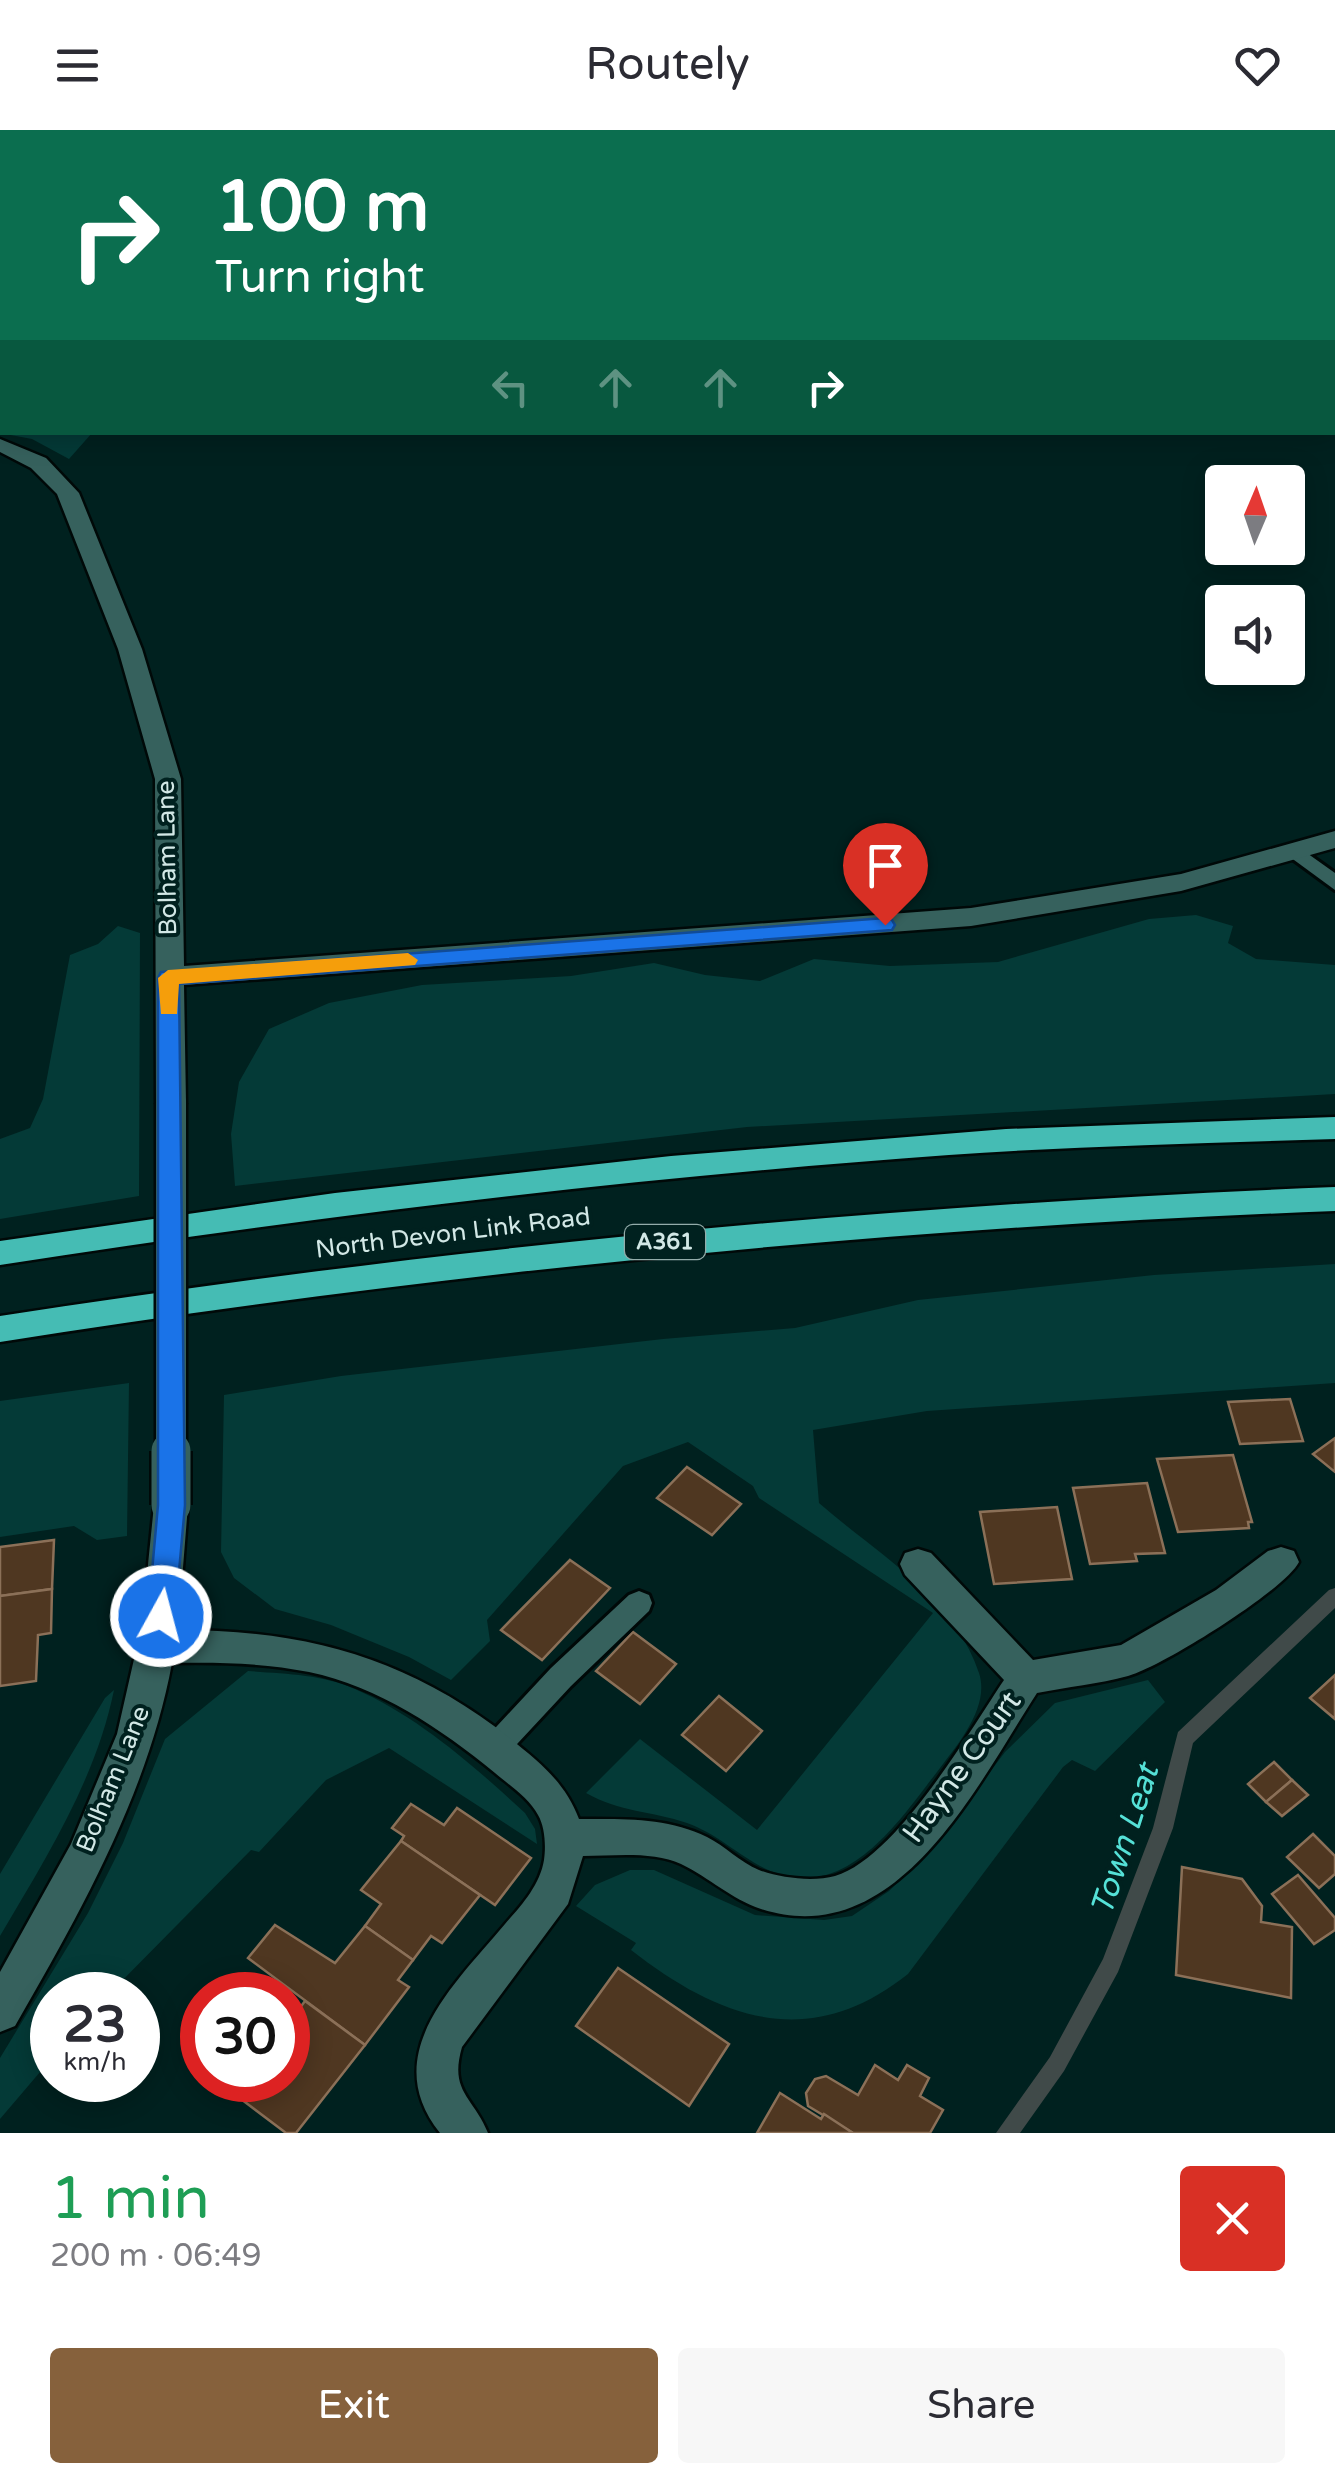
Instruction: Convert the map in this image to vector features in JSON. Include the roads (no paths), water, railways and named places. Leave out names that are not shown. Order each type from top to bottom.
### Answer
[{"type":"highway","name":"North Devon Link Road","points":[[0,1253],[370,1200],[668,1169],[899,1148],[1335,1128]]},
{"type":"highway","name":"North Devon Link Road","points":[[0,1329],[367,1274],[685,1239],[1135,1205],[1335,1199]]},
{"type":"street","name":"Bolham Lane","points":[[0,445],[32,457],[52,470],[68,493],[152,714],[168,778],[172,1505],[158,1647],[140,1718],[92,1838],[50,1925],[0,2011]]},
{"type":"street","points":[[168,978],[985,916],[1169,886],[1335,839]]},
{"type":"street","name":"Hayne Court","points":[[562,1837],[679,1844],[748,1885],[808,1897],[840,1894],[896,1858],[944,1799],[1026,1678],[1128,1660],[1229,1601],[1281,1562]]},
{"type":"street","name":"Hayne Court","points":[[918,1564],[1026,1678]]},
{"type":"street","points":[[158,1647],[250,1646],[314,1657],[416,1696],[494,1748],[556,1808],[563,1865],[550,1896],[458,2016],[435,2058],[439,2095],[467,2133]]},
{"type":"lane","points":[[1297,852],[1335,883]]},
{"type":"lane","points":[[494,1748],[639,1603]]},
{"type":"waterway","name":"Town Leat","points":[[1007,2133],[1057,2064],[1111,1965],[1163,1828],[1185,1738],[1335,1596]]}]
